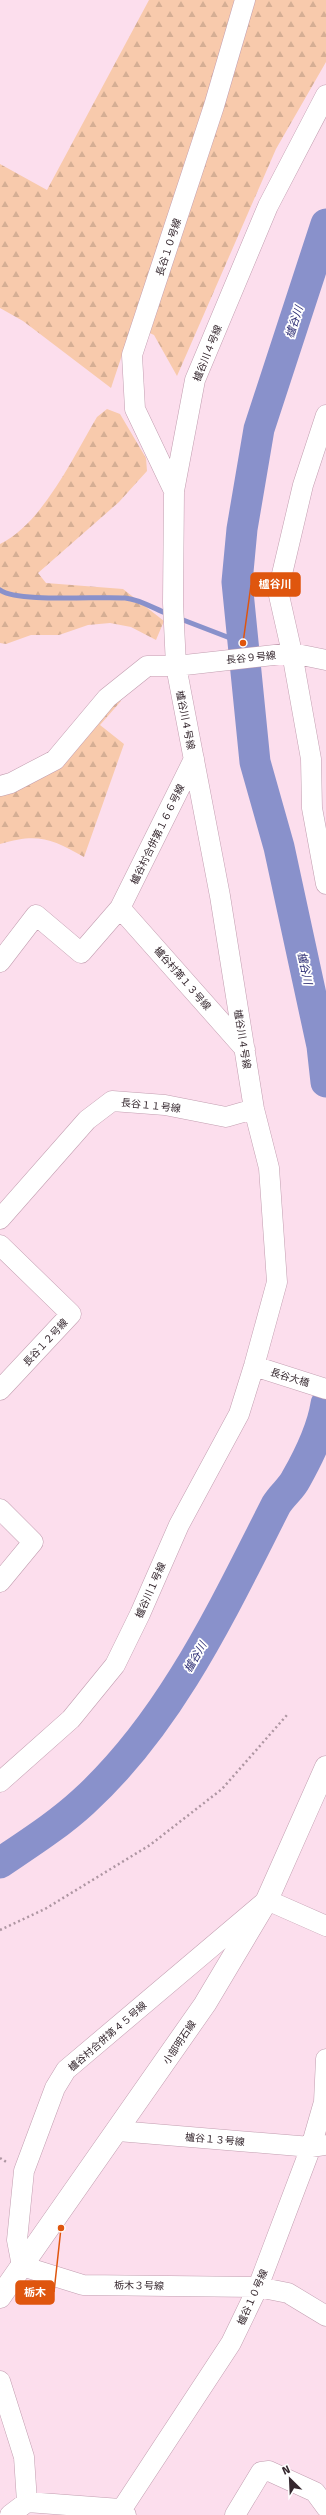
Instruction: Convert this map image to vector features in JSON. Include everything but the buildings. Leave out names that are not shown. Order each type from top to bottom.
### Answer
[{"type":"main road","name":"小部明石線","points":[[0,2297],[118,2131],[205,2004],[267,1900],[326,1767]]},
{"type":"street","name":"長谷１０号線","points":[[174,491],[136,409],[132,355],[214,106],[245,0]]},
{"type":"street","name":"櫨谷川４号線","points":[[254,1366],[277,1282],[269,1168],[254,1109],[220,896],[176,666],[173,603],[174,491],[195,380],[268,206],[326,95]]},
{"type":"street","points":[[326,415],[303,485],[278,591],[292,653],[311,759],[312,808],[326,884]]},
{"type":"street","name":"長谷９号線","points":[[0,786],[11,783],[55,760],[107,698],[147,666],[176,666],[292,653],[326,660]]},
{"type":"street","name":"櫨谷村合併第１６６号線","points":[[0,962],[36,915],[81,953],[120,908],[194,760]]},
{"type":"street","name":"櫨谷村第１３号線","points":[[120,908],[245,1049]]},
{"type":"street","name":"長谷１１号線","points":[[0,1219],[87,1120],[112,1101],[165,1105],[226,1117],[254,1109]]},
{"type":"street","name":"長谷１２号線","points":[[0,1245],[71,1314],[0,1390]]},
{"type":"street","name":"長谷大橋","points":[[254,1366],[326,1388]]},
{"type":"street","name":"櫨谷川１号線","points":[[0,1782],[71,1719],[115,1665],[140,1614],[179,1525],[239,1414],[254,1366]]},
{"type":"street","points":[[0,1509],[33,1542],[0,1582]]},
{"type":"street","points":[[267,1900],[326,1926]]},
{"type":"street","name":"櫨谷村合併第４５号線","points":[[22,2266],[17,2240],[24,2171],[55,2088],[66,2070],[267,1900]]},
{"type":"street","name":"櫨谷１０号線","points":[[27,2502],[121,2513],[231,2343],[258,2287],[318,2146],[324,2102],[326,2059]]},
{"type":"street","name":"櫨谷１３号線","points":[[118,2131],[318,2146]]},
{"type":"street","name":"栃木３号線","points":[[22,2266],[83,2285],[258,2287],[288,2293],[326,2316]]},
{"type":"street","points":[[0,2381],[24,2457],[27,2502],[10,2515]]},
{"type":"street","points":[[235,2515],[261,2472],[269,2471],[315,2492],[326,2507]]},
{"type":"path","points":[[0,1930],[45,1909],[150,1845],[222,1789],[287,1714]]},
{"type":"green space","points":[[149,0],[326,0],[326,62],[276,149],[177,376],[154,335],[132,325],[111,388],[23,321],[0,308],[0,164],[47,190]]},
{"type":"green space","points":[[107,409],[120,414],[146,458],[147,471],[119,502],[38,573],[46,583],[123,589],[164,621],[156,640],[131,627],[110,623],[88,625],[59,635],[31,635],[6,644],[0,643],[0,544],[16,534],[30,521],[43,505],[56,488],[97,417]]},
{"type":"green space","points":[[113,698],[121,701],[100,725],[124,744],[84,857],[62,845],[44,839],[24,839],[0,844],[0,793],[13,792]]},
{"type":"waterway","name":"櫨谷川","points":[[326,224],[259,429],[242,529],[237,582],[255,762],[279,847],[322,1046],[326,1082]]},
{"type":"waterway","points":[[0,590],[9,594],[40,598],[125,598],[141,602],[168,614]]},
{"type":"waterway","points":[[178,618],[243,643]]},
{"type":"waterway","name":"櫨谷川","points":[[0,1863],[53,1826],[83,1802],[114,1771],[143,1736],[169,1700],[215,1624],[276,1505],[292,1486],[301,1470],[318,1433],[326,1404]]},
{"type":"place","name":"櫨谷川","points":[[243,643]]},
{"type":"place","name":"栃木","points":[[61,2228]]}]
